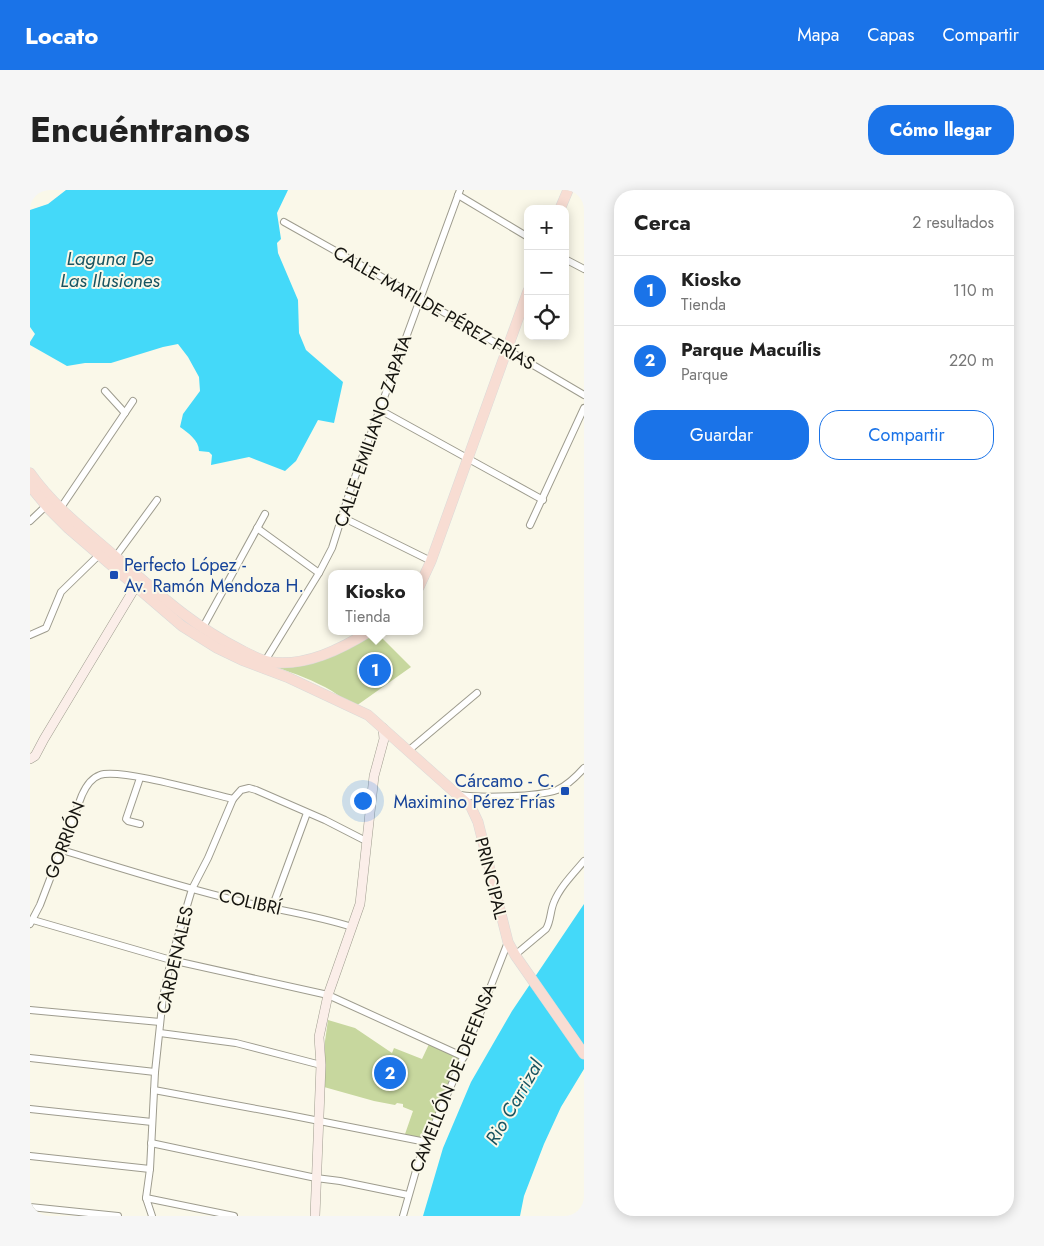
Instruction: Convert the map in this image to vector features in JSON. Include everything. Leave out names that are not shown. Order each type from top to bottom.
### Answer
[{"type":"main road","points":[[562,205],[568,190]]},
{"type":"main road","points":[[423,578],[431,561],[527,295]]},
{"type":"main road","points":[[30,473],[49,504],[68,528],[102,551],[116,556],[138,582]]},
{"type":"main road","points":[[30,486],[49,504],[60,509],[102,551],[138,582],[202,629],[250,655],[265,661],[292,662],[327,653],[362,635]]},
{"type":"main road","name":"PRINCIPAL","points":[[138,582],[176,622],[198,637],[242,660],[287,677],[368,715],[471,807],[476,816],[508,942],[515,955],[584,1054]]},
{"type":"main road","points":[[287,677],[285,668],[292,662]]},
{"type":"street","points":[[459,193],[524,234]]},
{"type":"street","name":"CALLE EMILIANO ZAPATA","points":[[265,661],[319,573],[332,548],[459,193]]},
{"type":"street","name":"CALLE MATILDE PÉREZ FRÍAS","points":[[284,222],[421,299],[506,351],[584,395]]},
{"type":"street","points":[[569,260],[584,269]]},
{"type":"street","points":[[105,391],[125,412]]},
{"type":"street","points":[[60,509],[133,401]]},
{"type":"street","points":[[530,525],[584,408]]},
{"type":"street","points":[[380,410],[543,500]]},
{"type":"street","points":[[116,556],[156,500]]},
{"type":"street","points":[[30,521],[49,504]]},
{"type":"street","points":[[202,629],[265,514]]},
{"type":"street","points":[[342,517],[431,561]]},
{"type":"street","points":[[257,528],[319,573]]},
{"type":"street","points":[[30,635],[46,628],[61,592],[102,551]]},
{"type":"street","points":[[30,767],[33,757],[138,582]]},
{"type":"street","points":[[408,751],[477,693]]},
{"type":"street","points":[[315,1216],[320,1121],[321,1065],[319,1037],[328,995],[360,904],[374,776],[384,739],[383,728]]},
{"type":"street","points":[[459,795],[487,797],[549,792],[568,784],[584,768]]},
{"type":"street","name":"GORRIÓN","points":[[32,922],[62,850],[82,794],[88,784],[97,776],[116,774],[140,778]]},
{"type":"street","points":[[140,824],[129,822],[126,819],[140,778],[233,799],[241,790],[249,788],[366,840]]},
{"type":"street","name":"CARDENALES","points":[[152,1216],[146,1198],[150,1168],[155,1072],[163,997],[171,960],[192,888],[233,799]]},
{"type":"street","points":[[272,908],[307,813]]},
{"type":"street","name":"COLIBRÍ","points":[[62,850],[192,888],[272,908],[331,920],[352,927]]},
{"type":"street","points":[[515,955],[546,929],[549,924],[553,903],[559,892],[584,861]]},
{"type":"street","points":[[32,922],[171,960],[328,995],[464,1056]]},
{"type":"street","name":"CAMELLÓN DE DEFENSA","points":[[403,1216],[426,1142],[464,1056],[508,942]]},
{"type":"street","points":[[30,1010],[160,1022]]},
{"type":"street","points":[[160,1033],[236,1043],[321,1065]]},
{"type":"street","points":[[30,1058],[155,1072]]},
{"type":"street","points":[[154,1090],[426,1142]]},
{"type":"street","points":[[30,1109],[152,1122]]},
{"type":"street","points":[[151,1143],[408,1196]]},
{"type":"street","points":[[30,1156],[150,1168]]},
{"type":"street","points":[[146,1198],[234,1216]]},
{"type":"street","points":[[30,1207],[118,1216]]},
{"type":"green space","points":[[370,635],[379,635],[411,667],[356,706],[319,684],[275,667]]},
{"type":"green space","points":[[328,1020],[355,1028],[392,1053],[394,1048],[422,1059],[430,1042],[462,1058],[425,1141],[404,1137],[413,1111],[403,1107],[403,1104],[397,1103],[395,1105],[374,1101],[324,1087],[325,1041]]},
{"type":"water","name":"Laguna De Las Ilusiones","points":[[66,190],[288,190],[277,213],[281,239],[277,243],[278,253],[298,300],[299,333],[306,350],[343,382],[334,423],[318,420],[296,461],[285,471],[249,457],[211,465],[212,455],[209,452],[199,451],[195,440],[180,427],[183,414],[200,391],[199,377],[178,344],[111,363],[85,363],[67,366],[30,345],[35,334],[30,327],[30,210],[48,204]]},
{"type":"water","name":"Rio Carrizal","points":[[584,904],[584,1069],[561,1107],[544,1144],[524,1196],[520,1216],[423,1216],[443,1148],[471,1082],[512,1011]]},
{"type":"building","points":[[375,664],[381,670],[375,676],[369,670]]},
{"type":"place","name":"Perfecto López - Av. Ramón Mendoza H.","points":[[114,575]]},
{"type":"place","name":"Kiosko","points":[[375,670]]},
{"type":"place","name":"Cárcamo - C. Maximino Pérez Frías","points":[[565,791]]},
{"type":"place","name":"Parque Macuílis","points":[[390,1073]]}]
